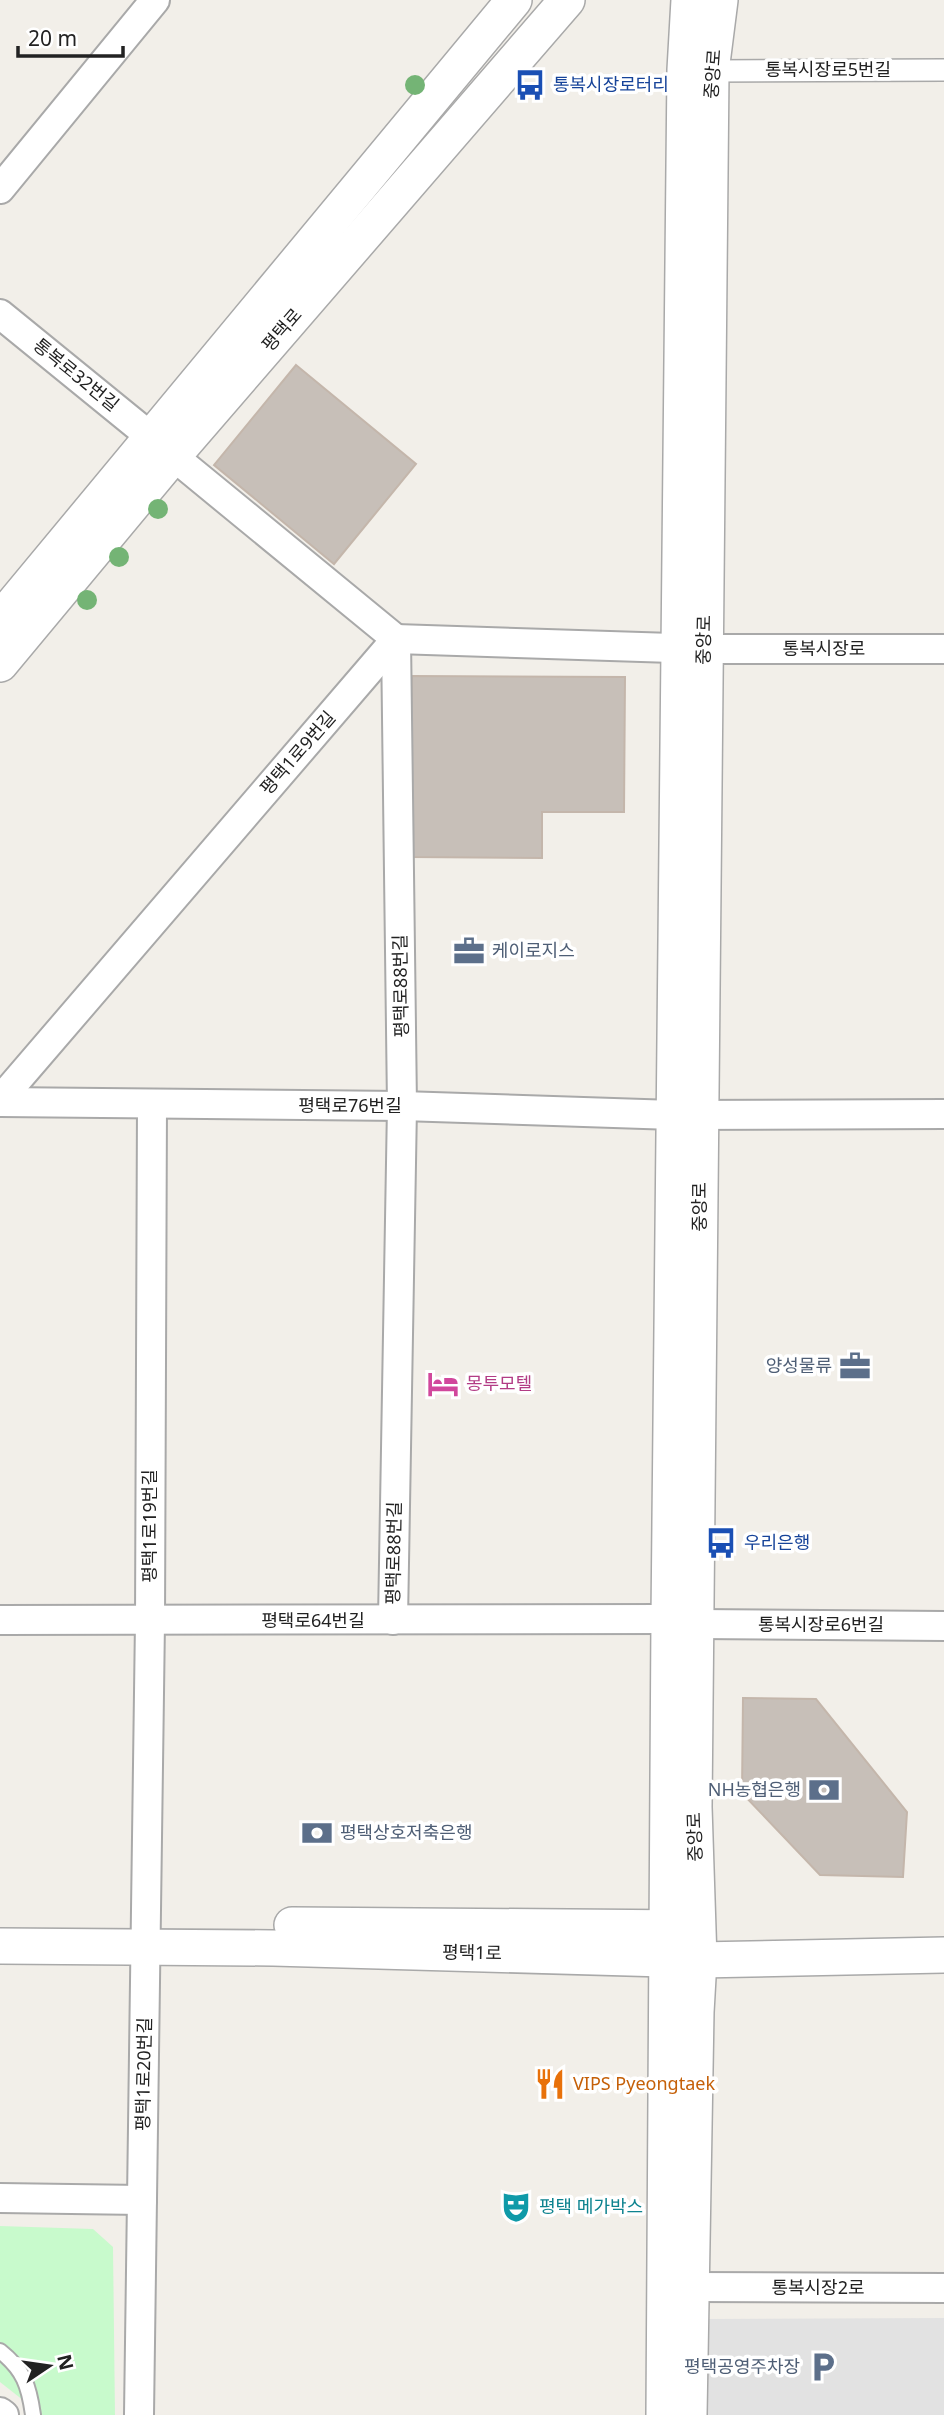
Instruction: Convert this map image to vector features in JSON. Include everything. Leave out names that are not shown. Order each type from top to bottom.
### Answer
[{"type":"street","points":[[0,189],[155,0]]},
{"type":"street","name":"평택로","points":[[0,664],[162,447],[514,0]]},
{"type":"street","name":"평택로","points":[[0,620],[162,447],[567,0]]},
{"type":"street","name":"중앙로","points":[[688,0],[685,70],[692,648]]},
{"type":"street","name":"중앙로","points":[[664,2415],[683,1943],[694,1807],[683,1622],[692,648],[711,71],[720,0]]},
{"type":"street","name":"통복시장로5번길","points":[[711,71],[944,70]]},
{"type":"street","name":"통복로32번길","points":[[0,314],[162,447]]},
{"type":"street","points":[[162,447],[396,639],[692,648]]},
{"type":"street","name":"평택1로9번길","points":[[0,1101],[396,639]]},
{"type":"street","name":"평택로88번길","points":[[393,1620],[402,1106],[396,639]]},
{"type":"street","name":"통복시장로","points":[[692,648],[944,649]]},
{"type":"street","name":"평택로76번길","points":[[0,1101],[402,1106],[687,1114]]},
{"type":"street","name":"평택1로19번길","points":[[146,1936],[152,1104]]},
{"type":"street","points":[[687,1114],[944,1114]]},
{"type":"street","name":"평택로64번길","points":[[0,1620],[683,1622]]},
{"type":"street","name":"통복시장로6번길","points":[[683,1622],[944,1626]]},
{"type":"street","points":[[0,1923],[146,1936],[683,1943],[944,1955]]},
{"type":"street","points":[[0,1946],[146,1936]]},
{"type":"street","name":"평택1로20번길","points":[[139,2415],[146,1936]]},
{"type":"street","name":"중앙로","points":[[683,1943],[696,2012],[689,2415]]},
{"type":"street","points":[[0,2197],[142,2200]]},
{"type":"street","name":"통복시장2로","points":[[692,2287],[944,2288]]},
{"type":"lane","points":[[0,2351],[29,2386],[33,2415]]},
{"type":"green space","points":[[0,2226],[93,2229],[113,2247],[115,2415],[42,2415],[0,2382]]},
{"type":"shaded area","name":"평택공영주차장","points":[[944,2318],[944,2415],[701,2415],[701,2319]]},
{"type":"building","points":[[296,365],[416,464],[334,564],[214,465]]},
{"type":"building","points":[[412,676],[625,677],[624,812],[542,812],[542,858],[411,857]]},
{"type":"building","points":[[743,1698],[816,1699],[907,1812],[903,1877],[820,1875],[742,1793]]},
{"type":"place","name":"통복시장로터리","points":[[530,85]]},
{"type":"place","name":"케이로지스","points":[[469,951]]},
{"type":"place","name":"양성물류","points":[[855,1366]]},
{"type":"place","name":"몽투모텔","points":[[443,1384]]},
{"type":"place","name":"우리은행","points":[[721,1543]]},
{"type":"place","name":"NH농협은행","points":[[824,1790]]},
{"type":"place","name":"평택상호저축은행","points":[[317,1833]]},
{"type":"place","name":"VIPS Pyeongtaek","points":[[550,2084]]},
{"type":"place","name":"평택 메가박스","points":[[516,2207]]},
{"type":"place","name":"평택공영주차장","points":[[823,2367]]}]
